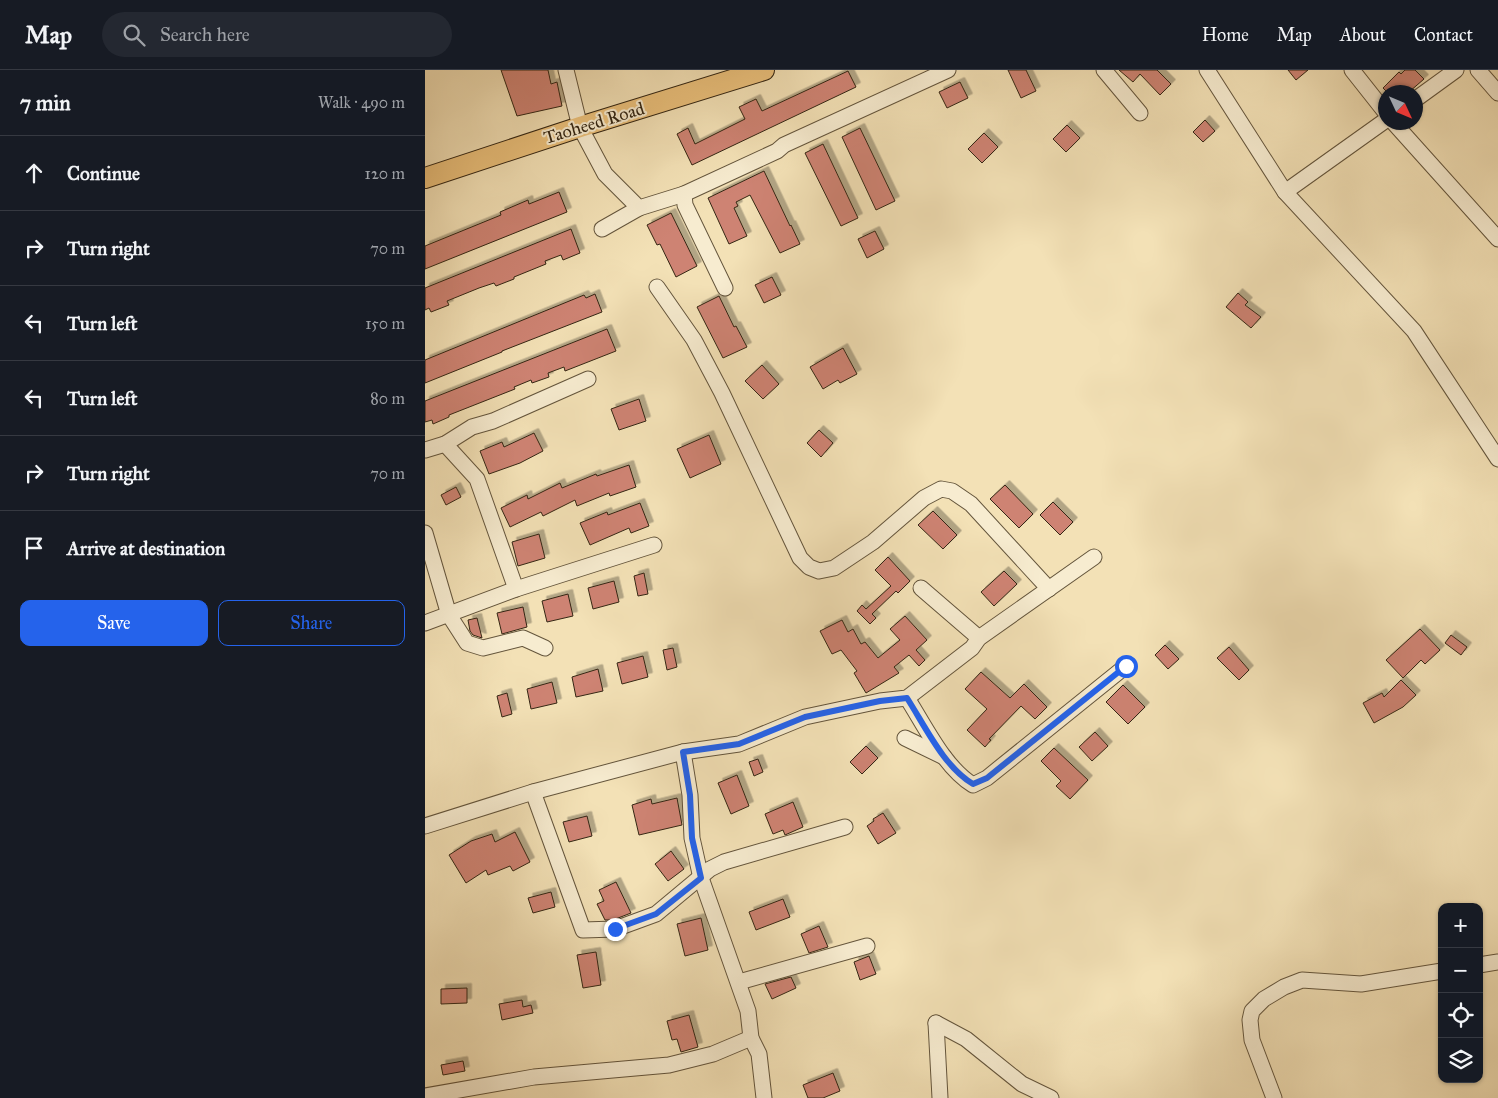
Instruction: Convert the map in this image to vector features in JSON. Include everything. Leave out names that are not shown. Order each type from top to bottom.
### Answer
[{"type":"main road","name":"Taoheed Road","points":[[425,178],[757,71]]},
{"type":"street","points":[[566,70],[579,127],[605,174],[639,208]]},
{"type":"street","points":[[602,229],[639,208],[684,194],[777,151],[784,145],[948,70]]},
{"type":"street","points":[[1103,70],[1140,113]]},
{"type":"street","points":[[1207,70],[1285,192],[1413,331],[1498,459]]},
{"type":"street","points":[[1352,70],[1378,104]]},
{"type":"street","points":[[1423,93],[1456,70]]},
{"type":"street","points":[[1478,70],[1498,93]]},
{"type":"street","points":[[1285,192],[1378,125]]},
{"type":"street","points":[[1400,130],[1498,239]]},
{"type":"street","points":[[684,194],[685,205],[725,288]]},
{"type":"street","points":[[657,287],[694,340],[722,393],[800,558],[809,567],[819,571],[834,568],[873,542],[924,498],[941,489],[952,491],[971,504],[1049,589]]},
{"type":"street","points":[[425,450],[445,444],[472,427],[493,420],[588,379]]},
{"type":"street","points":[[445,444],[477,479],[516,589]]},
{"type":"street","points":[[425,532],[449,615],[467,643],[483,648],[523,638],[545,648]]},
{"type":"street","points":[[425,624],[516,589],[654,545]]},
{"type":"street","points":[[425,826],[533,792],[683,752],[739,744],[805,717],[880,701],[907,698],[972,648],[979,638],[1094,557]]},
{"type":"street","points":[[921,588],[979,638]]},
{"type":"street","points":[[907,698],[945,758],[962,778],[973,784],[987,778],[1126,666]]},
{"type":"street","points":[[905,738],[945,758]]},
{"type":"street","points":[[683,752],[690,795],[692,838],[701,878],[748,1011],[751,1038],[759,1054],[764,1098]]},
{"type":"street","points":[[533,792],[583,930],[615,929],[656,914],[710,869],[724,862],[845,827]]},
{"type":"street","points":[[739,982],[867,946]]},
{"type":"street","points":[[1483,964],[1498,962]]},
{"type":"street","points":[[1274,1098],[1252,1040],[1249,1020],[1253,1011],[1264,999],[1284,987],[1303,980],[1361,984],[1438,972]]},
{"type":"street","points":[[940,1098],[936,1023],[966,1040],[1022,1084],[1051,1098]]},
{"type":"street","points":[[425,1096],[534,1077],[669,1064],[713,1054],[751,1038]]},
{"type":"building","points":[[501,70],[548,70],[551,84],[557,82],[562,106],[517,116]]},
{"type":"building","points":[[1008,70],[1026,70],[1036,91],[1021,98]]},
{"type":"building","points":[[1119,70],[1157,70],[1171,84],[1160,95],[1140,74],[1133,82]]},
{"type":"building","points":[[1288,70],[1308,70],[1296,80]]},
{"type":"building","points":[[1405,70],[1415,70],[1424,79],[1417,85],[1386,85],[1399,72],[1401,74]]},
{"type":"building","points":[[848,71],[856,87],[692,165],[677,134],[688,128],[695,144],[745,119],[739,107],[756,99],[762,111]]},
{"type":"building","points":[[960,82],[968,98],[947,108],[939,92]]},
{"type":"building","points":[[1205,120],[1215,131],[1203,142],[1193,132]]},
{"type":"building","points":[[1067,125],[1080,138],[1066,152],[1053,139]]},
{"type":"building","points":[[860,128],[895,201],[876,210],[842,137]]},
{"type":"building","points":[[984,133],[998,147],[982,163],[968,149]]},
{"type":"building","points":[[823,144],[858,218],[841,226],[805,153]]},
{"type":"building","points":[[764,171],[800,244],[780,253],[750,195],[736,202],[738,206],[734,208],[747,236],[729,244],[708,198]]},
{"type":"building","points":[[559,192],[567,212],[425,269],[425,246],[501,215],[500,212],[528,200],[529,204]]},
{"type":"building","points":[[671,213],[697,266],[676,277],[660,244],[657,245],[647,225]]},
{"type":"building","points":[[571,229],[580,253],[563,260],[561,255],[545,261],[546,264],[514,277],[514,279],[496,286],[494,283],[479,288],[447,301],[449,305],[431,312],[429,308],[425,310],[425,288]]},
{"type":"building","points":[[875,231],[884,249],[867,258],[858,239]]},
{"type":"building","points":[[772,277],[781,295],[764,303],[755,285]]},
{"type":"building","points":[[1238,293],[1248,302],[1245,305],[1261,317],[1251,328],[1226,307]]},
{"type":"building","points":[[595,294],[602,312],[425,383],[425,360],[584,295],[586,298]]},
{"type":"building","points":[[719,296],[734,327],[736,326],[747,347],[723,358],[697,307]]},
{"type":"building","points":[[607,329],[616,351],[565,371],[564,367],[548,373],[549,377],[532,383],[531,380],[514,387],[515,389],[449,415],[449,417],[433,424],[432,420],[425,422],[425,401]]},
{"type":"building","points":[[843,348],[857,374],[840,383],[838,380],[823,389],[810,367]]},
{"type":"building","points":[[762,365],[779,384],[763,399],[745,381]]},
{"type":"building","points":[[639,399],[646,421],[619,430],[611,409]]},
{"type":"building","points":[[819,430],[833,443],[821,457],[807,443]]},
{"type":"building","points":[[534,433],[543,451],[520,463],[489,474],[480,451],[502,442],[504,447]]},
{"type":"building","points":[[709,435],[721,464],[690,478],[677,449]]},
{"type":"building","points":[[629,465],[636,487],[610,496],[609,493],[577,506],[575,500],[543,516],[541,512],[510,527],[501,508],[527,495],[528,499],[560,483],[562,488],[596,474],[597,476]]},
{"type":"building","points":[[1005,485],[1033,514],[1019,528],[990,499]]},
{"type":"building","points":[[456,487],[461,497],[446,505],[441,495]]},
{"type":"building","points":[[1053,502],[1073,522],[1060,535],[1040,515]]},
{"type":"building","points":[[640,503],[649,526],[631,533],[629,528],[590,545],[580,523],[607,512],[608,515]]},
{"type":"building","points":[[933,511],[957,535],[943,549],[918,525]]},
{"type":"building","points":[[539,534],[545,558],[518,566],[512,542]]},
{"type":"building","points":[[888,557],[910,581],[898,593],[896,591],[872,614],[876,618],[870,624],[857,611],[862,605],[866,609],[891,586],[875,570]]},
{"type":"building","points":[[1004,571],[1017,584],[994,606],[981,592]]},
{"type":"building","points":[[644,573],[648,594],[638,596],[634,576]]},
{"type":"building","points":[[614,581],[619,602],[593,609],[588,588]]},
{"type":"building","points":[[568,594],[573,616],[547,622],[542,601]]},
{"type":"building","points":[[523,607],[527,627],[502,634],[497,613]]},
{"type":"building","points":[[905,616],[927,640],[916,650],[925,660],[919,666],[909,655],[894,667],[899,673],[866,693],[854,673],[857,671],[841,650],[832,654],[820,631],[842,620],[848,632],[853,629],[861,644],[865,642],[878,658],[900,640],[890,629]]},
{"type":"building","points":[[477,618],[482,638],[473,635],[470,631],[468,620]]},
{"type":"building","points":[[1420,629],[1440,650],[1425,664],[1421,660],[1403,678],[1386,660]]},
{"type":"building","points":[[1451,635],[1467,647],[1461,655],[1445,643]]},
{"type":"building","points":[[1165,645],[1179,659],[1168,669],[1155,655]]},
{"type":"building","points":[[1229,647],[1249,670],[1239,680],[1217,658]]},
{"type":"building","points":[[673,648],[677,667],[667,670],[663,650]]},
{"type":"building","points":[[643,656],[648,677],[622,684],[617,663]]},
{"type":"building","points":[[598,669],[603,691],[576,697],[572,677]]},
{"type":"building","points":[[981,672],[1010,698],[1024,684],[1047,707],[1035,719],[1021,706],[989,739],[991,740],[985,747],[967,730],[987,709],[965,689]]},
{"type":"building","points":[[1401,680],[1416,695],[1403,707],[1374,723],[1363,703],[1382,693],[1384,697]]},
{"type":"building","points":[[552,682],[557,703],[531,709],[527,689]]},
{"type":"building","points":[[1123,685],[1145,707],[1128,724],[1106,702]]},
{"type":"building","points":[[507,693],[512,714],[502,717],[497,696]]},
{"type":"building","points":[[1095,732],[1108,746],[1092,761],[1079,747]]},
{"type":"building","points":[[866,746],[878,758],[862,774],[850,762]]},
{"type":"building","points":[[1054,748],[1088,780],[1070,799],[1056,786],[1061,781],[1041,761]]},
{"type":"building","points":[[758,759],[763,772],[754,776],[749,762]]},
{"type":"building","points":[[737,775],[749,806],[731,814],[718,783]]},
{"type":"building","points":[[677,798],[682,825],[639,835],[632,805],[651,799],[652,804]]},
{"type":"building","points":[[793,802],[803,827],[785,835],[783,830],[773,834],[765,814]]},
{"type":"building","points":[[883,813],[896,833],[878,844],[867,826],[874,821],[873,819]]},
{"type":"building","points":[[587,816],[592,836],[569,842],[563,822]]},
{"type":"building","points":[[515,832],[530,862],[513,871],[510,866],[488,875],[486,870],[466,883],[449,855],[471,841],[492,834],[495,842]]},
{"type":"building","points":[[671,851],[684,869],[668,881],[655,864]]},
{"type":"building","points":[[616,882],[631,913],[613,920],[605,920],[597,904],[604,901],[599,890]]},
{"type":"building","points":[[551,892],[555,907],[533,913],[528,898]]},
{"type":"building","points":[[783,899],[790,917],[756,930],[749,912]]},
{"type":"building","points":[[701,918],[708,950],[685,956],[677,924]]},
{"type":"building","points":[[819,926],[828,947],[809,953],[801,934]]},
{"type":"building","points":[[596,952],[601,985],[583,988],[577,955]]},
{"type":"building","points":[[869,956],[876,974],[860,980],[854,962]]},
{"type":"building","points":[[791,977],[796,988],[772,999],[765,984]]},
{"type":"building","points":[[467,988],[467,1003],[441,1004],[441,989]]},
{"type":"building","points":[[522,1000],[523,1007],[531,1005],[533,1013],[502,1020],[499,1004]]},
{"type":"building","points":[[689,1015],[698,1047],[681,1052],[677,1039],[672,1040],[667,1021]]},
{"type":"building","points":[[463,1061],[465,1071],[443,1075],[441,1065]]},
{"type":"building","points":[[833,1073],[840,1091],[823,1098],[808,1098],[803,1085]]},
{"type":"route","points":[[615,929],[656,914],[701,878],[692,838],[690,795],[683,752],[739,744],[805,717],[880,701],[907,698],[945,758],[962,778],[973,784],[987,778],[1126,666]]}]
